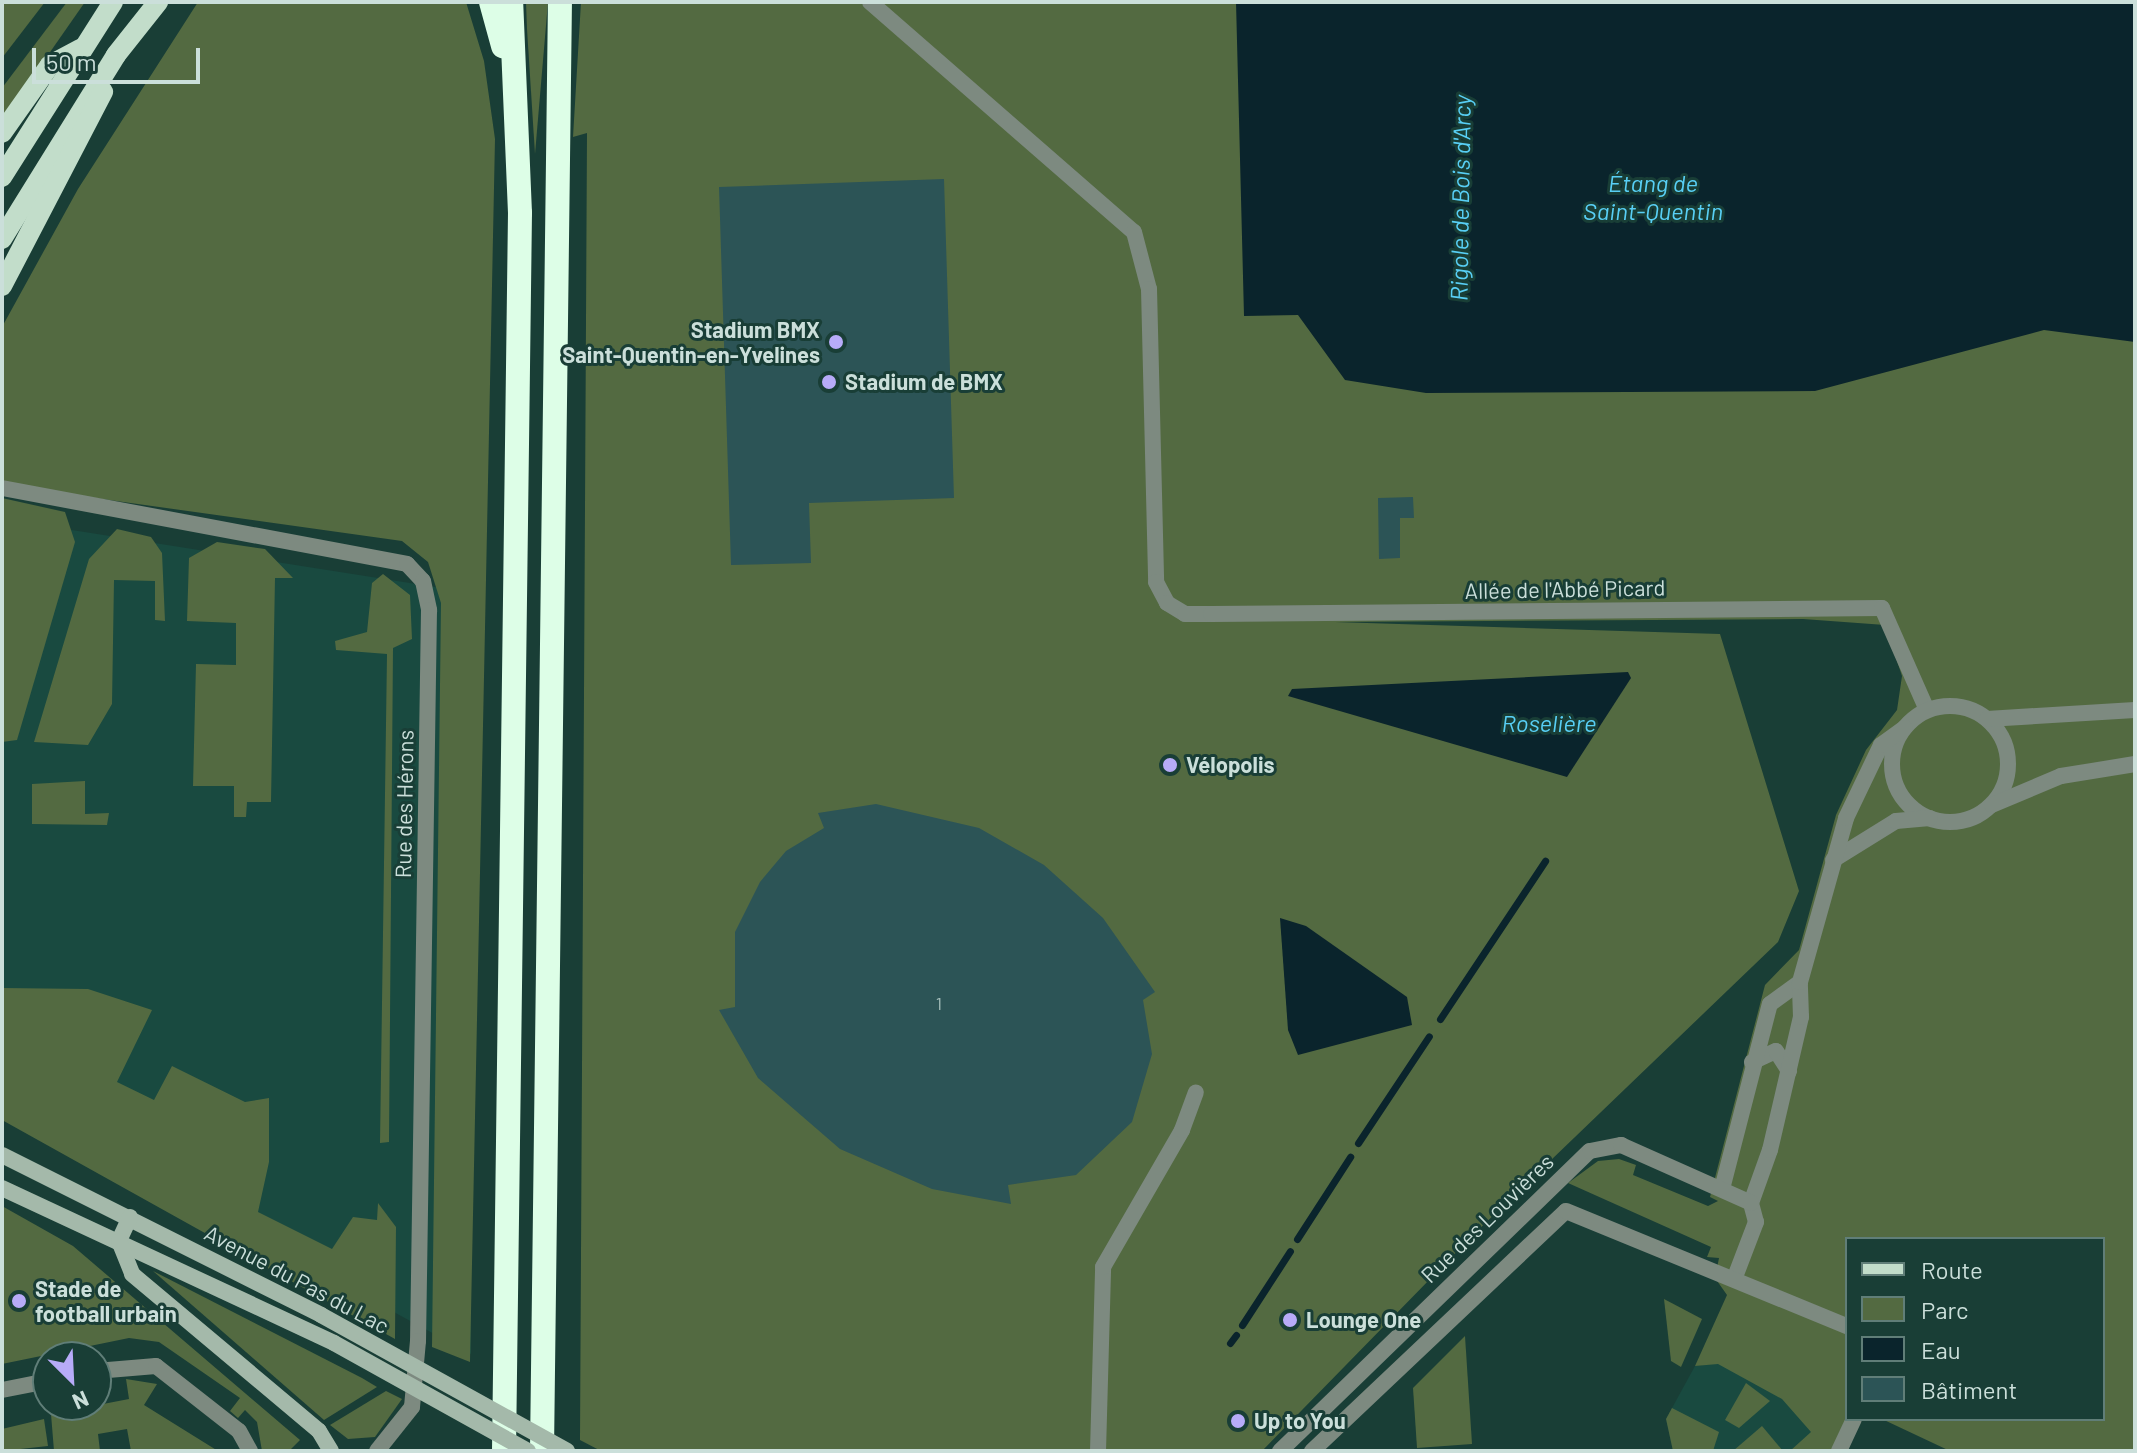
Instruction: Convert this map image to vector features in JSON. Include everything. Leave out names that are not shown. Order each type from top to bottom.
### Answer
[{"type":"highway","points":[[491,2],[518,95]]},
{"type":"highway","points":[[504,1451],[518,95],[511,2]]},
{"type":"highway","points":[[542,1451],[560,2]]},
{"type":"main road","points":[[2,177],[113,2]]},
{"type":"main road","points":[[2,239],[116,55],[158,2]]},
{"type":"main road","points":[[2,133],[50,65],[84,48]]},
{"type":"main road","points":[[2,286],[92,125],[116,55]]},
{"type":"main road","name":"Avenue du Pas du Lac","points":[[2,1155],[321,1315],[567,1451]]},
{"type":"main road","name":"Avenue du Pas du Lac","points":[[2,1188],[334,1343],[528,1451]]},
{"type":"main road","points":[[130,1217],[119,1241],[132,1274],[319,1431],[331,1451]]},
{"type":"street","name":"Allée de l'Abbé Picard","points":[[870,2],[1134,232],[1149,289],[1156,582],[1167,603],[1185,614],[1882,608],[1927,710]]},
{"type":"street","name":"Rue des Hérons","points":[[2,488],[407,564],[423,581],[429,610],[418,1341],[412,1407],[377,1451]]},
{"type":"street","points":[[1735,1277],[1756,1222],[1751,1203],[1770,1150],[1789,1071],[1801,1017],[1800,982],[1833,860],[1859,780],[1881,745],[1927,710],[1958,706],[1987,719],[2135,710]]},
{"type":"street","points":[[1987,719],[2007,752],[2008,771],[1990,806]]},
{"type":"street","points":[[1904,728],[1894,780],[1902,796],[1930,818]]},
{"type":"street","points":[[1833,860],[1896,821],[1930,818],[1962,820],[2061,776],[2135,764]]},
{"type":"street","points":[[1722,1189],[1737,1144],[1752,1062],[1770,1004],[1800,982]]},
{"type":"street","points":[[1752,1062],[1776,1051],[1789,1071]]},
{"type":"street","points":[[1098,1451],[1103,1267],[1182,1130],[1196,1092]]},
{"type":"street","name":"Rue des Louvières","points":[[1280,1451],[1590,1151],[1621,1145],[1751,1203]]},
{"type":"street","name":"Rue des Louvières","points":[[1312,1451],[1553,1216],[1580,1212],[1845,1325]]},
{"type":"street","points":[[112,1370],[156,1366],[239,1431],[250,1451]]},
{"type":"street","points":[[2,1390],[32,1384]]},
{"type":"street","points":[[1839,1451],[1853,1421]]},
{"type":"shaded area","points":[[2,519],[467,592],[471,1354],[2,1099]]},
{"type":"shaded area","points":[[1751,1359],[1832,1397],[1810,1451],[1673,1451],[1666,1419],[1695,1366]]},
{"type":"green space","points":[[2,2],[45,2],[2,58]]},
{"type":"green space","points":[[67,2],[85,2],[2,121],[2,88]]},
{"type":"green space","points":[[198,2],[466,2],[484,61],[495,139],[470,1362],[432,1347],[441,603],[428,562],[402,541],[2,485],[2,327],[78,189]]},
{"type":"green space","points":[[526,2],[548,2],[535,154],[527,29]]},
{"type":"green space","points":[[581,2],[2135,2],[2135,1451],[1950,1451],[1886,1421],[2105,1421],[2105,1237],[1845,1237],[1845,1420],[1831,1451],[1790,1451],[1811,1432],[1782,1399],[1718,1364],[1695,1366],[1727,1295],[1715,1278],[1719,1258],[1707,1257],[1711,1247],[1568,1183],[1598,1161],[1619,1159],[1636,1165],[1633,1175],[1708,1206],[1718,1201],[1710,1197],[1765,985],[1799,950],[1836,815],[1866,750],[1897,710],[1902,676],[1885,625],[1803,619],[1335,622],[1720,634],[1799,891],[1778,942],[1476,1232],[1262,1451],[601,1451],[580,1440],[587,133],[573,137]]},
{"type":"green space","points":[[2,498],[65,512],[75,542],[17,740],[2,742]]},
{"type":"green space","points":[[117,529],[151,537],[162,553],[165,621],[155,620],[155,581],[114,580],[112,704],[88,745],[34,742],[89,559]]},
{"type":"green space","points":[[217,542],[265,549],[293,578],[275,578],[271,802],[247,802],[246,817],[234,817],[234,786],[193,786],[196,664],[236,665],[236,623],[187,621],[189,558]]},
{"type":"green space","points":[[383,574],[410,595],[412,639],[393,648],[389,1142],[380,1143],[387,654],[336,650],[335,641],[367,632],[372,583]]},
{"type":"green space","points":[[85,781],[85,814],[109,813],[107,825],[32,824],[32,784]]},
{"type":"green space","points":[[2,988],[88,989],[152,1010],[117,1082],[154,1100],[172,1066],[245,1102],[269,1098],[269,1162],[258,1212],[332,1249],[353,1217],[377,1220],[378,1203],[396,1227],[395,1339],[2,1120]]},
{"type":"green space","points":[[2,1206],[73,1246],[300,1440],[289,1451],[262,1451],[257,1422],[245,1410],[238,1418],[230,1411],[240,1398],[159,1342],[129,1338],[112,1341],[32,1341],[32,1358],[2,1364]]},
{"type":"green space","points":[[153,1271],[362,1378],[377,1387],[324,1420]]},
{"type":"green space","points":[[1664,1299],[1702,1319],[1681,1367],[1671,1361]]},
{"type":"green space","points":[[1465,1336],[1472,1444],[1417,1448],[1413,1388]]},
{"type":"green space","points":[[126,1379],[157,1384],[144,1405],[218,1451],[131,1451],[127,1429],[98,1434],[100,1451],[54,1451],[52,1421],[112,1421],[112,1402],[129,1399]]},
{"type":"green space","points":[[1746,1383],[1770,1401],[1739,1428],[1725,1420]]},
{"type":"green space","points":[[386,1391],[402,1399],[375,1437],[348,1439],[330,1425]]},
{"type":"green space","points":[[1672,1408],[1719,1432],[1713,1451],[1673,1451],[1666,1419]]},
{"type":"green space","points":[[44,1421],[48,1446],[2,1451],[2,1429]]},
{"type":"green space","points":[[1762,1426],[1783,1451],[1733,1451]]},
{"type":"water","name":"Étang de Saint-Quentin","points":[[1236,2],[2135,2],[2135,342],[2044,330],[1815,391],[1426,393],[1345,380],[1298,315],[1244,316]]},
{"type":"water","name":"Roselière","points":[[1628,672],[1631,678],[1567,777],[1288,696],[1292,689]]},
{"type":"water","points":[[1280,918],[1306,926],[1407,997],[1412,1025],[1298,1055],[1288,1030]]},
{"type":"building","name":"Stadium BMX Saint-Quentin-en-Yvelines","points":[[944,179],[954,498],[809,503],[811,563],[731,565],[719,187]]},
{"type":"building","points":[[1413,497],[1414,518],[1400,518],[1400,558],[1379,559],[1378,498]]},
{"type":"building","points":[[876,804],[979,828],[1044,865],[1103,918],[1155,992],[1143,1000],[1152,1054],[1132,1122],[1076,1175],[1008,1185],[1011,1204],[932,1189],[840,1149],[758,1078],[719,1010],[735,1007],[735,932],[760,882],[786,851],[824,828],[818,813]]},
{"type":"waterway","points":[[1440,1019],[1545,861]]},
{"type":"waterway","points":[[1358,1143],[1429,1036]]},
{"type":"waterway","points":[[1297,1239],[1350,1157]]},
{"type":"waterway","points":[[1242,1325],[1290,1251]]},
{"type":"waterway","points":[[1230,1343],[1236,1335]]},
{"type":"place","name":"Stadium BMX Saint-Quentin-en-Yvelines","points":[[836,342]]},
{"type":"place","name":"Stadium de BMX","points":[[829,382]]},
{"type":"place","name":"Vélopolis","points":[[1170,765]]},
{"type":"place","name":"Stade de football urbain","points":[[19,1301]]},
{"type":"place","name":"Lounge One","points":[[1290,1320]]},
{"type":"place","name":"Up to You","points":[[1238,1421]]},
{"type":"water label","name":"Rigole de Bois d'Arcy","points":[[1460,198]]}]
